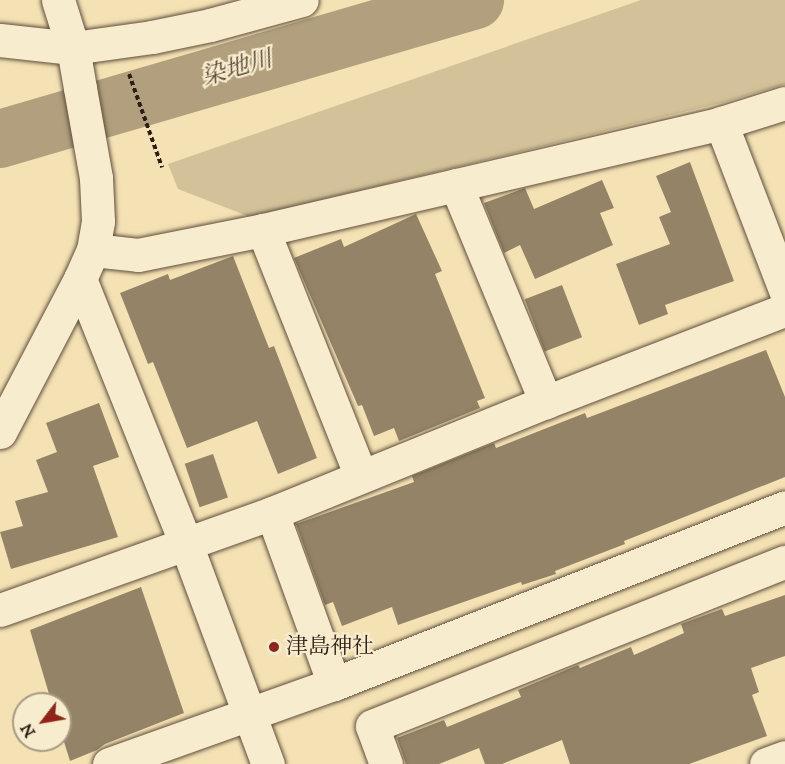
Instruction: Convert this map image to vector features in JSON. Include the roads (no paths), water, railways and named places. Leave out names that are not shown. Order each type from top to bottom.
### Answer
[{"type":"street","points":[[0,432],[80,279],[93,250],[98,221],[96,178],[73,48],[58,0]]},
{"type":"street","points":[[0,40],[73,48],[152,37],[210,25],[302,0]]},
{"type":"street","points":[[93,250],[138,255],[263,230],[721,123],[785,103]]},
{"type":"street","points":[[721,123],[785,290]]},
{"type":"street","points":[[456,186],[546,402]]},
{"type":"street","points":[[263,230],[361,476]]},
{"type":"street","points":[[80,279],[186,544],[268,764]]},
{"type":"street","points":[[0,610],[272,513],[546,402],[785,310]]},
{"type":"street","points":[[109,764],[334,684],[785,507]]},
{"type":"street","points":[[272,513],[334,684]]},
{"type":"street","points":[[386,764],[372,726],[785,562]]},
{"type":"street","points":[[766,764],[785,757]]},
{"type":"waterway","name":"染地川","points":[[0,139],[475,0]]},
{"type":"place","name":"津島神社","points":[[274,647]]}]
